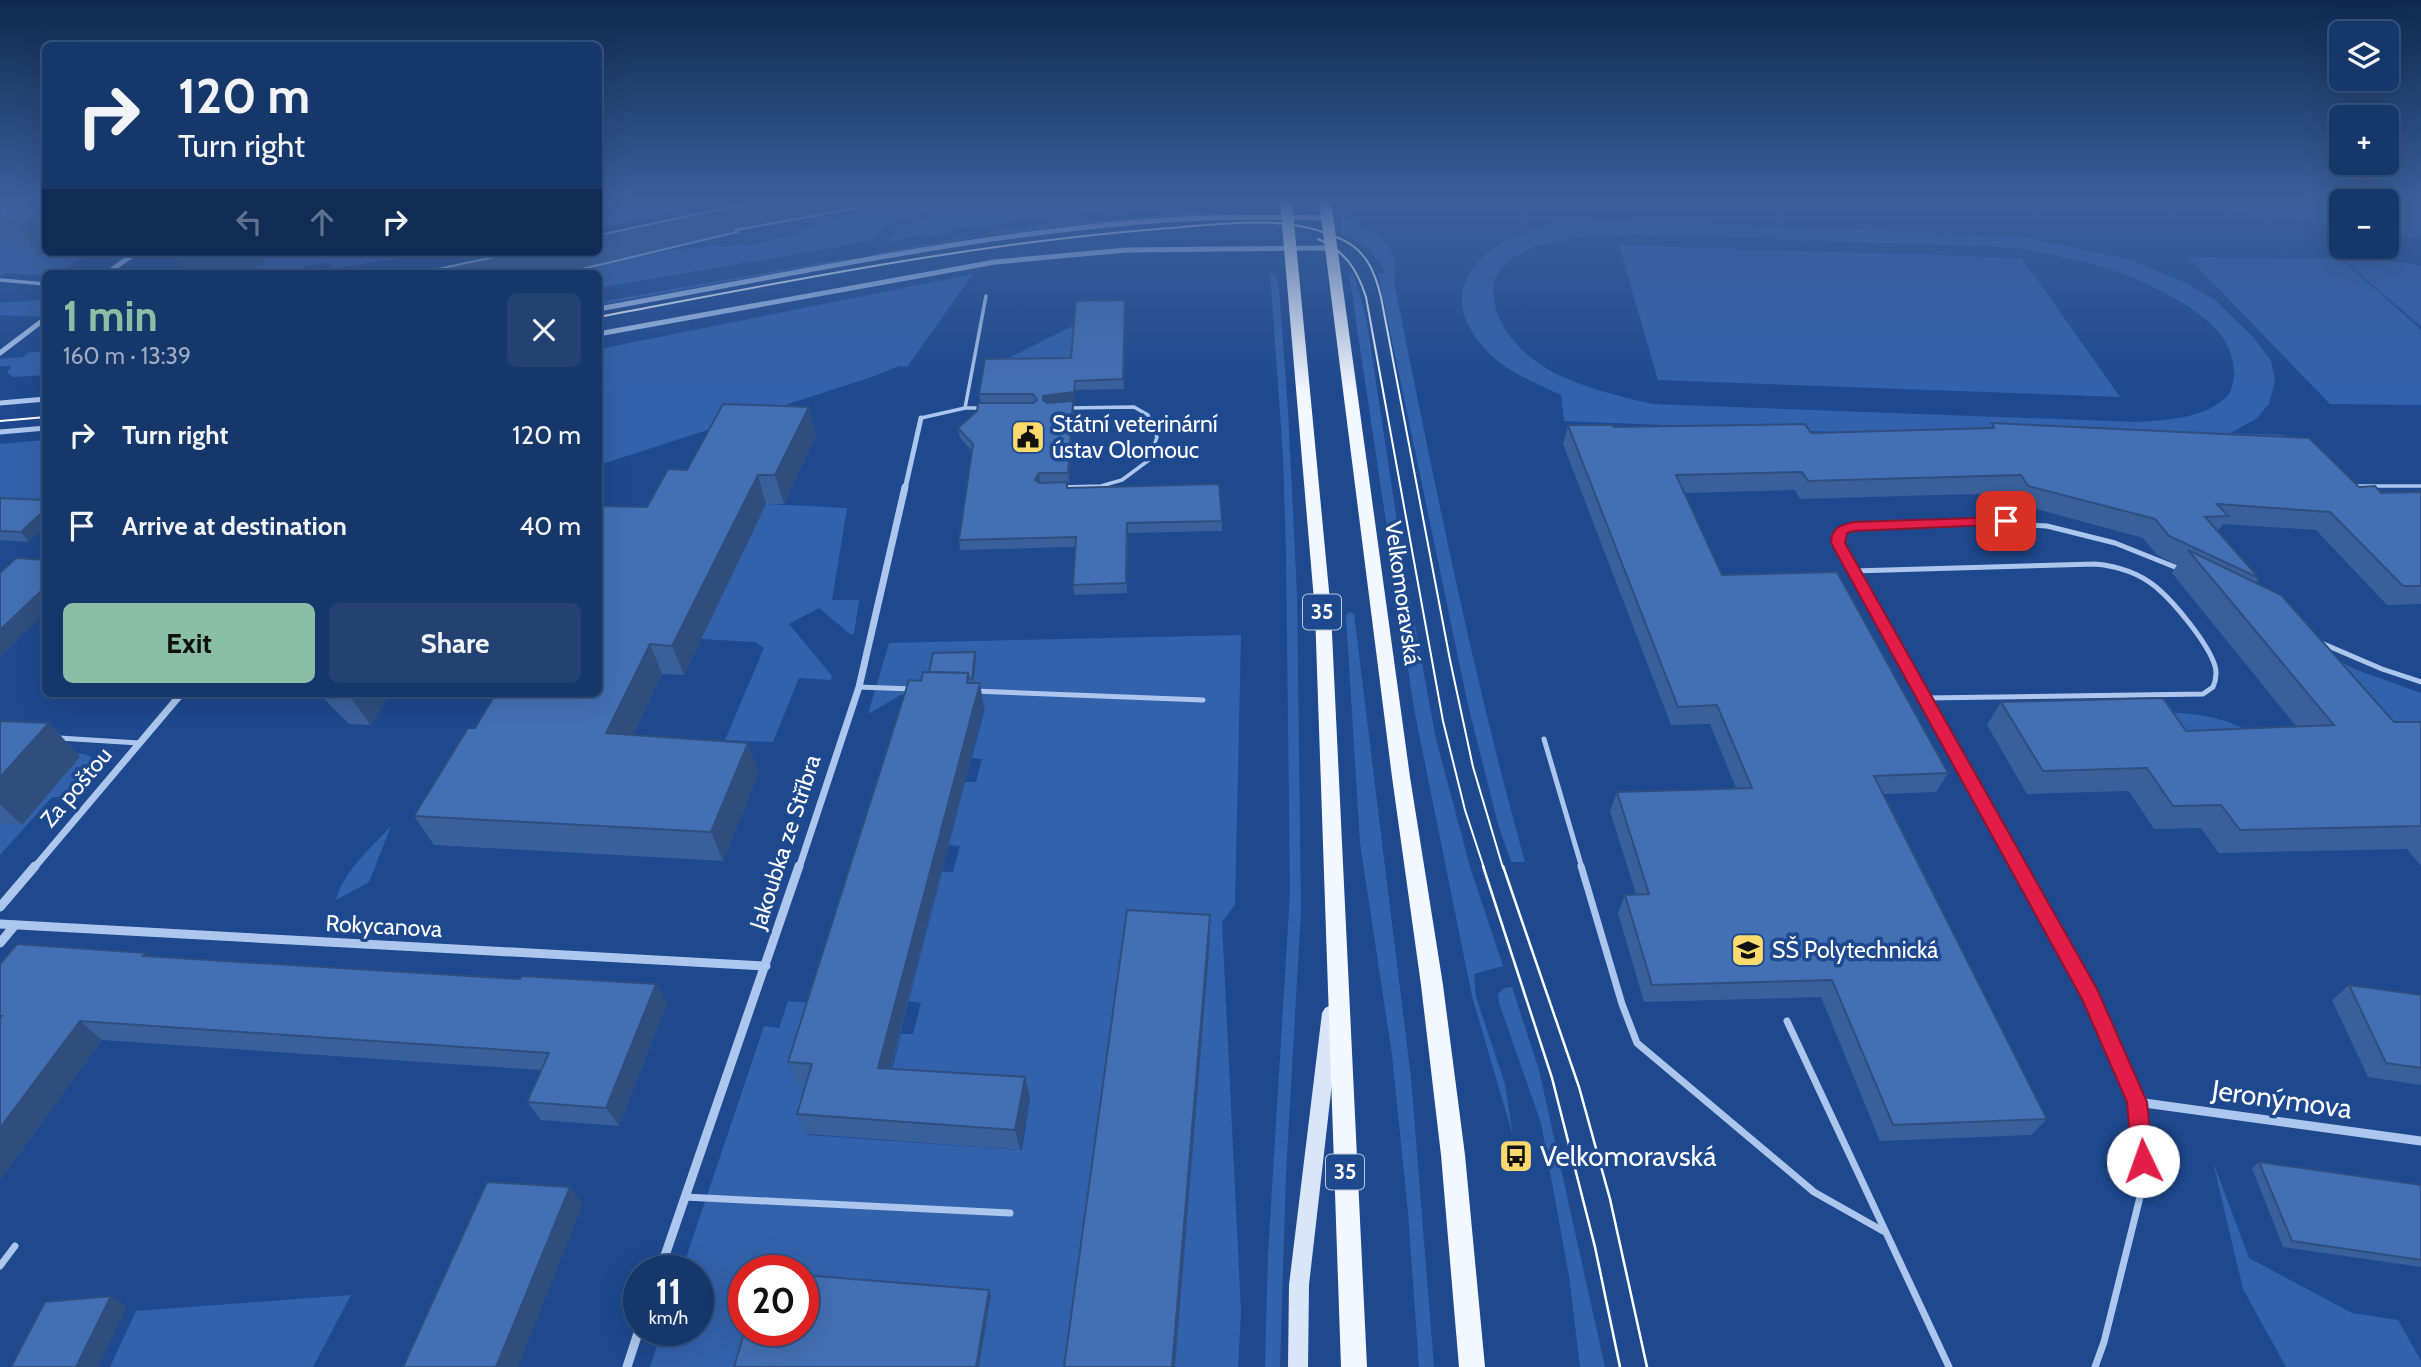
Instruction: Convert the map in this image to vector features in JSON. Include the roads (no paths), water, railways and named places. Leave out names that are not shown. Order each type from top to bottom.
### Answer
[{"type":"main road","name":"35","points":[[1291,265],[1322,612],[1354,1367]]},
{"type":"main road","name":"Velkomoravská","points":[[1332,265],[1401,777],[1434,998],[1453,1155],[1472,1367]]},
{"type":"street","points":[[602,308],[845,265]]},
{"type":"street","points":[[602,333],[980,265]]},
{"type":"street","points":[[0,353],[42,321]]},
{"type":"street","points":[[0,403],[42,398]]},
{"type":"street","name":"Jakoubka ze Stříbra","points":[[665,1255],[766,966],[859,687],[921,418]]},
{"type":"street","points":[[0,432],[42,428]]},
{"type":"street","name":"Za poštou","points":[[0,907],[179,697]]},
{"type":"street","name":"Rokycanova","points":[[0,924],[766,966]]},
{"type":"street","points":[[0,943],[15,925]]},
{"type":"street","points":[[1298,1367],[1299,1285],[1336,976]]},
{"type":"street","name":"Jeronýmova","points":[[2137,1102],[2421,1141]]},
{"type":"street","points":[[627,1367],[634,1346]]},
{"type":"lane","points":[[0,280],[42,284]]},
{"type":"lane","points":[[965,408],[986,296]]},
{"type":"lane","points":[[921,418],[965,408],[993,408]]},
{"type":"lane","points":[[1054,487],[1104,485],[1122,481],[1149,460],[1155,444],[1156,428],[1152,417],[1135,408],[1060,408]]},
{"type":"lane","points":[[2340,486],[2421,486]]},
{"type":"lane","points":[[2095,1367],[2104,1342],[2143,1185],[2142,1138],[2137,1102],[2090,995],[1853,571],[1838,543],[1838,535],[1847,528],[2006,521],[2045,525],[2158,559],[2186,572]]},
{"type":"lane","points":[[1853,571],[2095,564],[2118,568],[2137,575],[2162,593],[2213,659],[2217,680],[2213,687],[2203,694],[1925,698]]},
{"type":"lane","points":[[2315,639],[2382,669],[2421,682]]},
{"type":"lane","points":[[859,687],[914,689]]},
{"type":"lane","points":[[969,691],[1203,699]]},
{"type":"lane","points":[[46,738],[139,743]]},
{"type":"lane","points":[[1544,739],[1622,1004],[1637,1043],[1814,1192],[1883,1231]]},
{"type":"lane","points":[[1787,1021],[1883,1231],[1949,1367]]},
{"type":"lane","points":[[685,1197],[1010,1213]]},
{"type":"lane","points":[[0,1266],[15,1246]]},
{"type":"tram line","points":[[602,316],[878,265]]},
{"type":"tram line","points":[[1351,265],[1366,297],[1443,721],[1465,810],[1484,868]]},
{"type":"tram line","points":[[1369,265],[1381,297],[1473,767],[1503,868]]},
{"type":"tram line","points":[[0,421],[42,417]]},
{"type":"tram line","points":[[1483,866],[1552,1078],[1595,1247],[1620,1367]]},
{"type":"tram line","points":[[1503,866],[1579,1087],[1610,1199],[1647,1367]]},
{"type":"place","name":"Státní veterinární ústav Olomouc","points":[[1028,437]]},
{"type":"place","name":"SŠ Polytechnická","points":[[1748,950]]},
{"type":"place","name":"Velkomoravská","points":[[1516,1156]]}]
